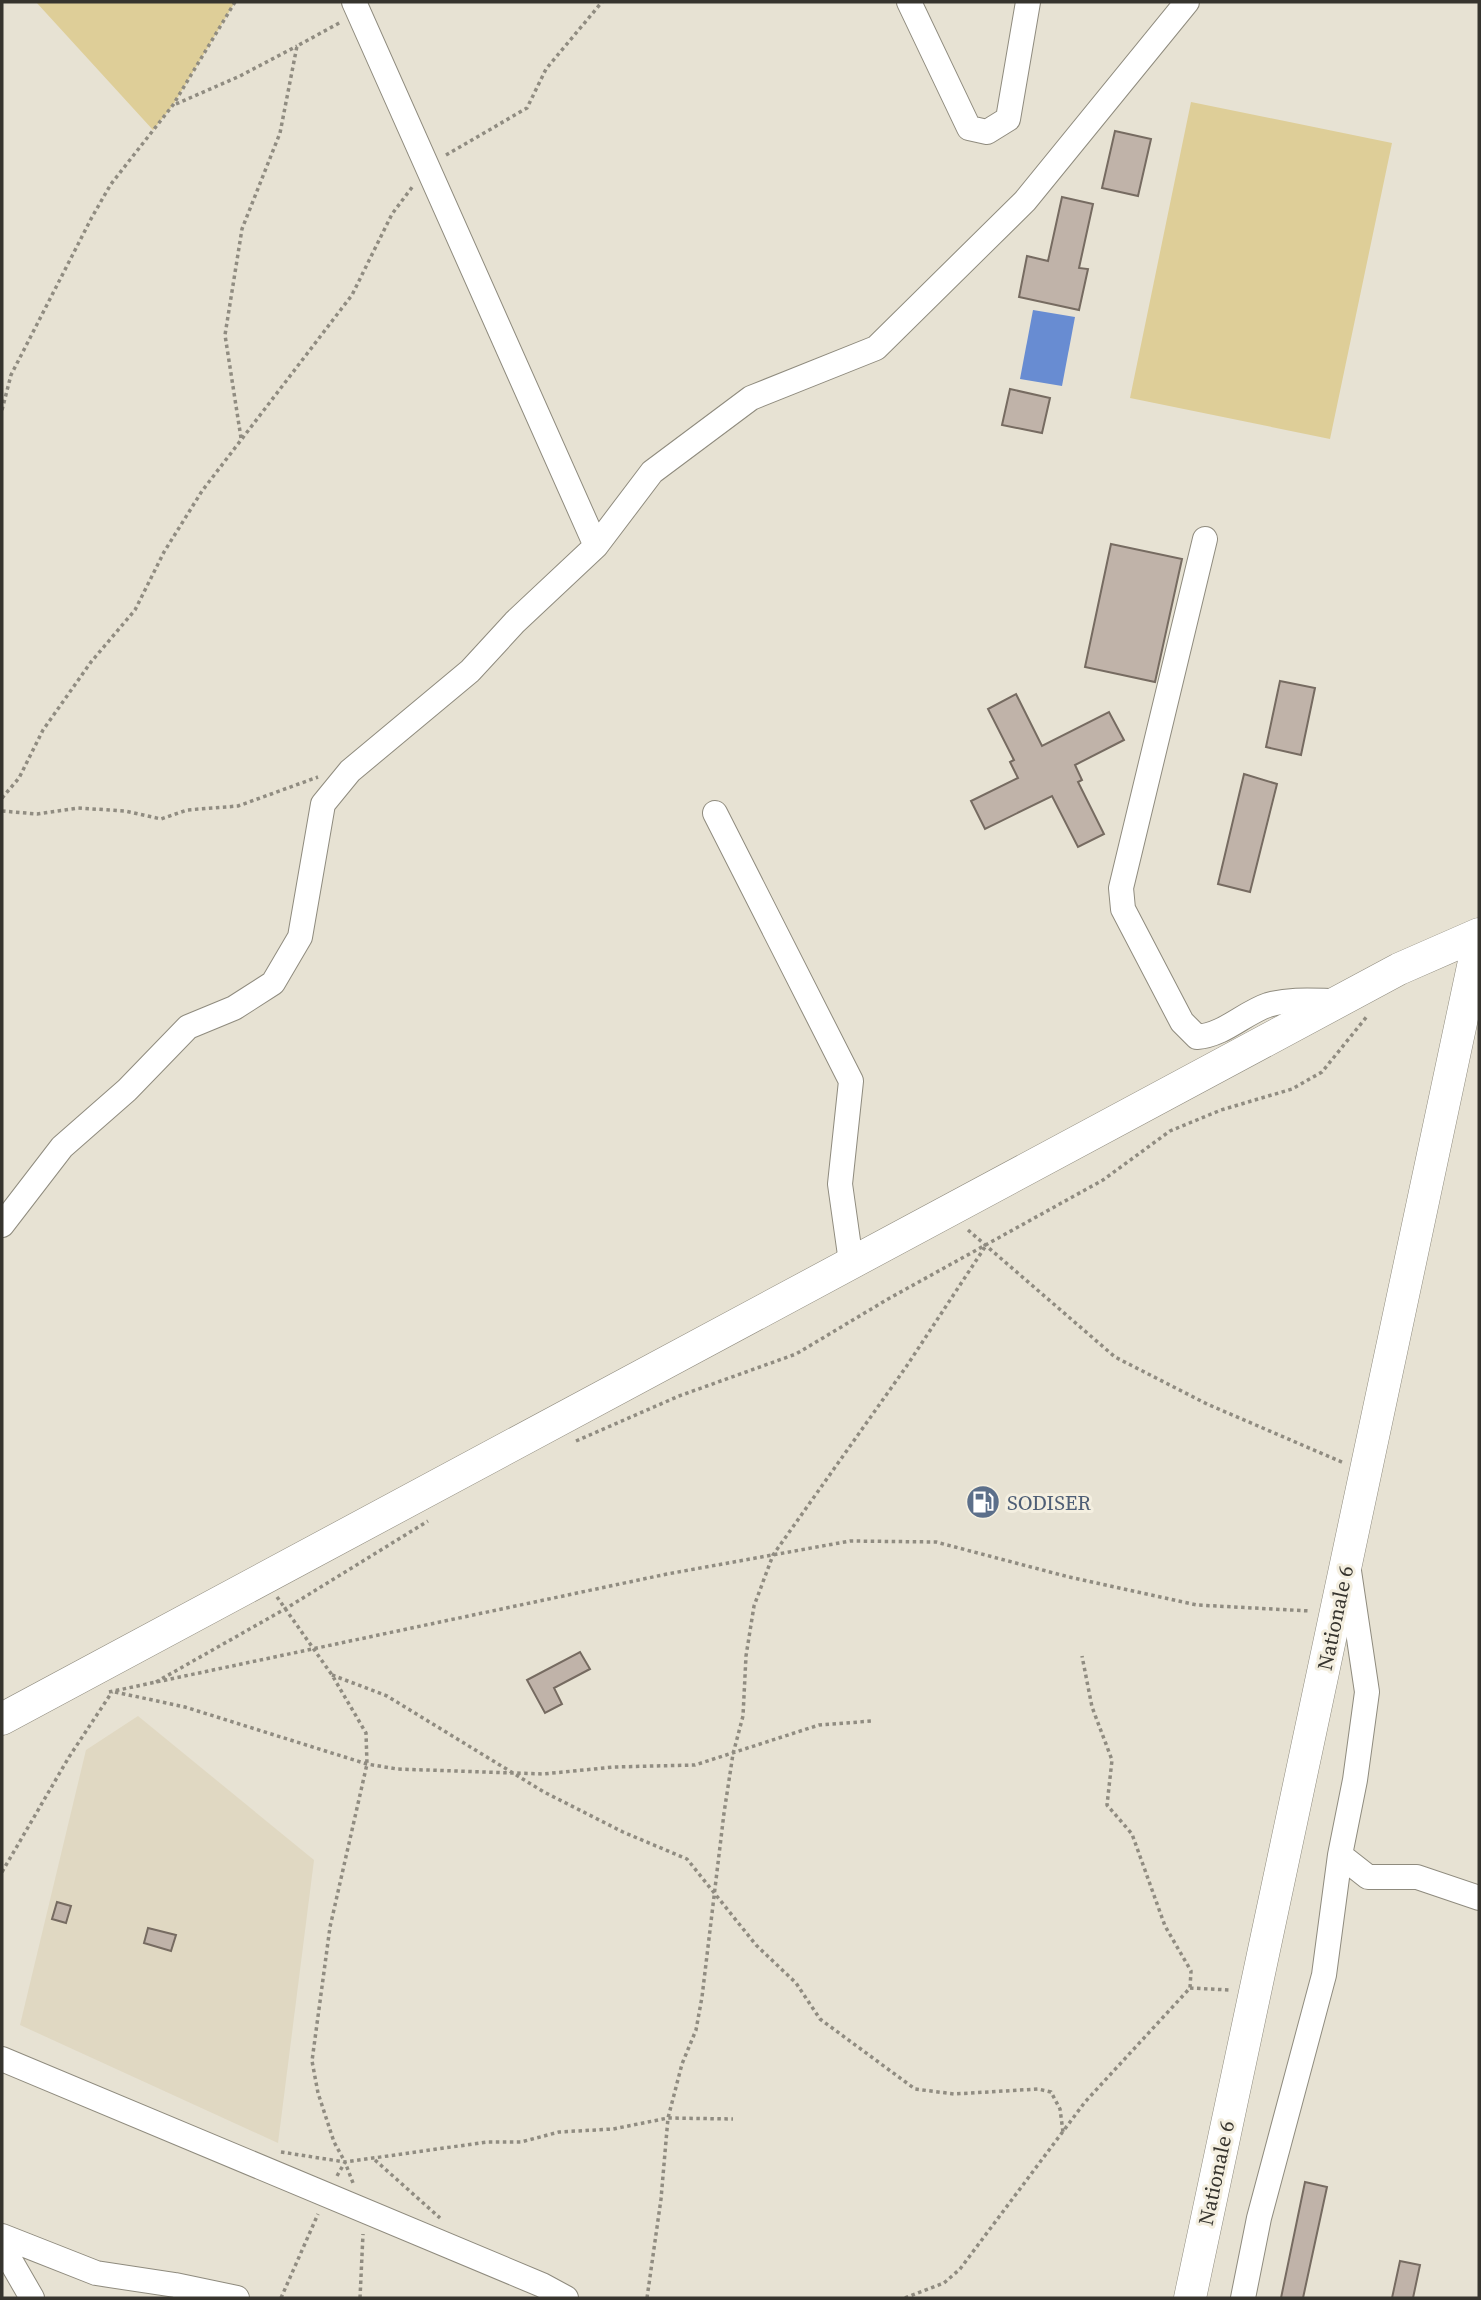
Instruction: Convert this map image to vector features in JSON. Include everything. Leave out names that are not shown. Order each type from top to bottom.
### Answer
[{"type":"main road","points":[[2,1719],[851,1262],[1356,1006],[1399,969],[1479,936]]},
{"type":"main road","name":"Nationale 6","points":[[1189,2298],[1337,1613],[1479,936]]},
{"type":"street","points":[[909,2],[969,128],[987,132],[1008,119],[1028,2]]},
{"type":"street","points":[[2,1225],[62,1147],[127,1090],[188,1027],[234,1008],[273,984],[300,937],[323,804],[350,771],[470,671],[515,622],[596,546],[652,472],[751,398],[876,348],[1025,201],[1187,2]]},
{"type":"street","points":[[356,7],[596,546]]},
{"type":"street","points":[[1205,539],[1121,888],[1123,909],[1182,1022],[1197,1037],[1208,1036],[1267,1005],[1292,1000],[1356,1006]]},
{"type":"street","points":[[715,813],[851,1081],[839,1185],[851,1262]]},
{"type":"street","points":[[1243,2298],[1259,2218],[1324,1975],[1340,1855],[1367,1692],[1347,1560]]},
{"type":"street","points":[[1340,1855],[1368,1877],[1417,1877],[1479,1898]]},
{"type":"street","points":[[2,2059],[327,2194],[566,2298]]},
{"type":"street","points":[[2,2236],[96,2273],[237,2298]]},
{"type":"street","points":[[2,2246],[32,2298]]},
{"type":"path","points":[[2,410],[11,375],[92,217],[111,184],[173,105],[235,2]]},
{"type":"path","points":[[2,797],[19,778],[43,730],[135,610],[164,552],[202,491],[352,295],[392,214],[427,167],[527,108],[546,69],[602,2]]},
{"type":"path","points":[[173,105],[240,76],[297,46],[356,7]]},
{"type":"path","points":[[241,438],[225,335],[242,229],[280,133],[297,46]]},
{"type":"path","points":[[2,811],[37,814],[78,808],[125,811],[161,819],[187,810],[239,806],[333,771],[350,771]]},
{"type":"path","points":[[564,1448],[679,1396],[796,1354],[888,1299],[1102,1180],[1170,1131],[1221,1110],[1292,1089],[1322,1072],[1356,1006]]},
{"type":"path","points":[[947,1212],[1115,1357],[1207,1404],[1365,1472]]},
{"type":"path","points":[[647,2298],[661,2199],[668,2118],[682,2064],[696,2030],[733,1754],[743,1716],[754,1606],[773,1555],[906,1367],[986,1246]]},
{"type":"path","points":[[156,1682],[285,1609],[431,1519]]},
{"type":"path","points":[[100,1694],[315,1651],[667,1574],[850,1541],[936,1542],[1069,1577],[1197,1605],[1337,1613]]},
{"type":"path","points":[[262,1577],[332,1675],[366,1733],[368,1764],[330,1927],[312,2061],[318,2093],[334,2142],[364,2210],[360,2298]]},
{"type":"path","points":[[905,2298],[944,2283],[960,2269],[1063,2132],[1117,2066],[1190,1988],[1191,1971],[1165,1926],[1132,1835],[1107,1805],[1112,1760],[1092,1707],[1082,1656]]},
{"type":"path","points":[[332,1675],[387,1696],[512,1773],[622,1832],[687,1859],[756,1945],[796,1983],[820,2019],[915,2089],[954,2094],[1038,2089],[1051,2092],[1060,2109],[1063,2132]]},
{"type":"path","points":[[2,1872],[69,1757],[118,1681]]},
{"type":"path","points":[[65,1685],[112,1691],[185,1707],[368,1764],[397,1769],[512,1773],[695,1765],[819,1725],[872,1721]]},
{"type":"path","points":[[1190,1988],[1255,1991]]},
{"type":"path","points":[[276,2151],[345,2162],[487,2142],[521,2142],[559,2132],[613,2129],[668,2118],[733,2119]]},
{"type":"path","points":[[375,2159],[441,2220]]},
{"type":"path","points":[[281,2298],[327,2194],[345,2162]]},
{"type":"shaded area","points":[[36,2],[235,2],[173,105],[153,130]]},
{"type":"shaded area","points":[[1191,102],[1392,143],[1330,439],[1130,398]]},
{"type":"shaded area","points":[[138,1716],[314,1860],[278,2143],[20,2025],[86,1750]]},
{"type":"water","points":[[1033,310],[1075,317],[1062,386],[1020,379]]},
{"type":"building","points":[[1115,131],[1151,139],[1138,196],[1102,188]]},
{"type":"building","points":[[1062,197],[1093,204],[1079,268],[1088,269],[1079,310],[1019,297],[1027,256],[1048,261]]},
{"type":"building","points":[[1010,389],[1050,398],[1042,433],[1002,425]]},
{"type":"building","points":[[1111,544],[1182,559],[1155,682],[1085,667]]},
{"type":"building","points":[[1280,681],[1315,688],[1301,755],[1266,747]]},
{"type":"building","points":[[1016,694],[1042,746],[1109,712],[1124,740],[1075,765],[1082,780],[1078,782],[1104,834],[1078,847],[1052,796],[985,829],[971,801],[1018,778],[1010,762],[1014,760],[988,709]]},
{"type":"building","points":[[1244,774],[1277,784],[1250,892],[1218,884]]},
{"type":"building","points":[[580,1652],[590,1669],[554,1688],[562,1704],[545,1713],[527,1680]]},
{"type":"building","points":[[57,1902],[71,1906],[66,1923],[52,1919]]},
{"type":"building","points":[[148,1928],[176,1935],[171,1951],[144,1943]]},
{"type":"building","points":[[1305,2182],[1327,2187],[1303,2298],[1281,2298]]},
{"type":"building","points":[[1400,2261],[1420,2265],[1413,2298],[1392,2298]]},
{"type":"place","name":"SODISER","points":[[983,1502]]}]
